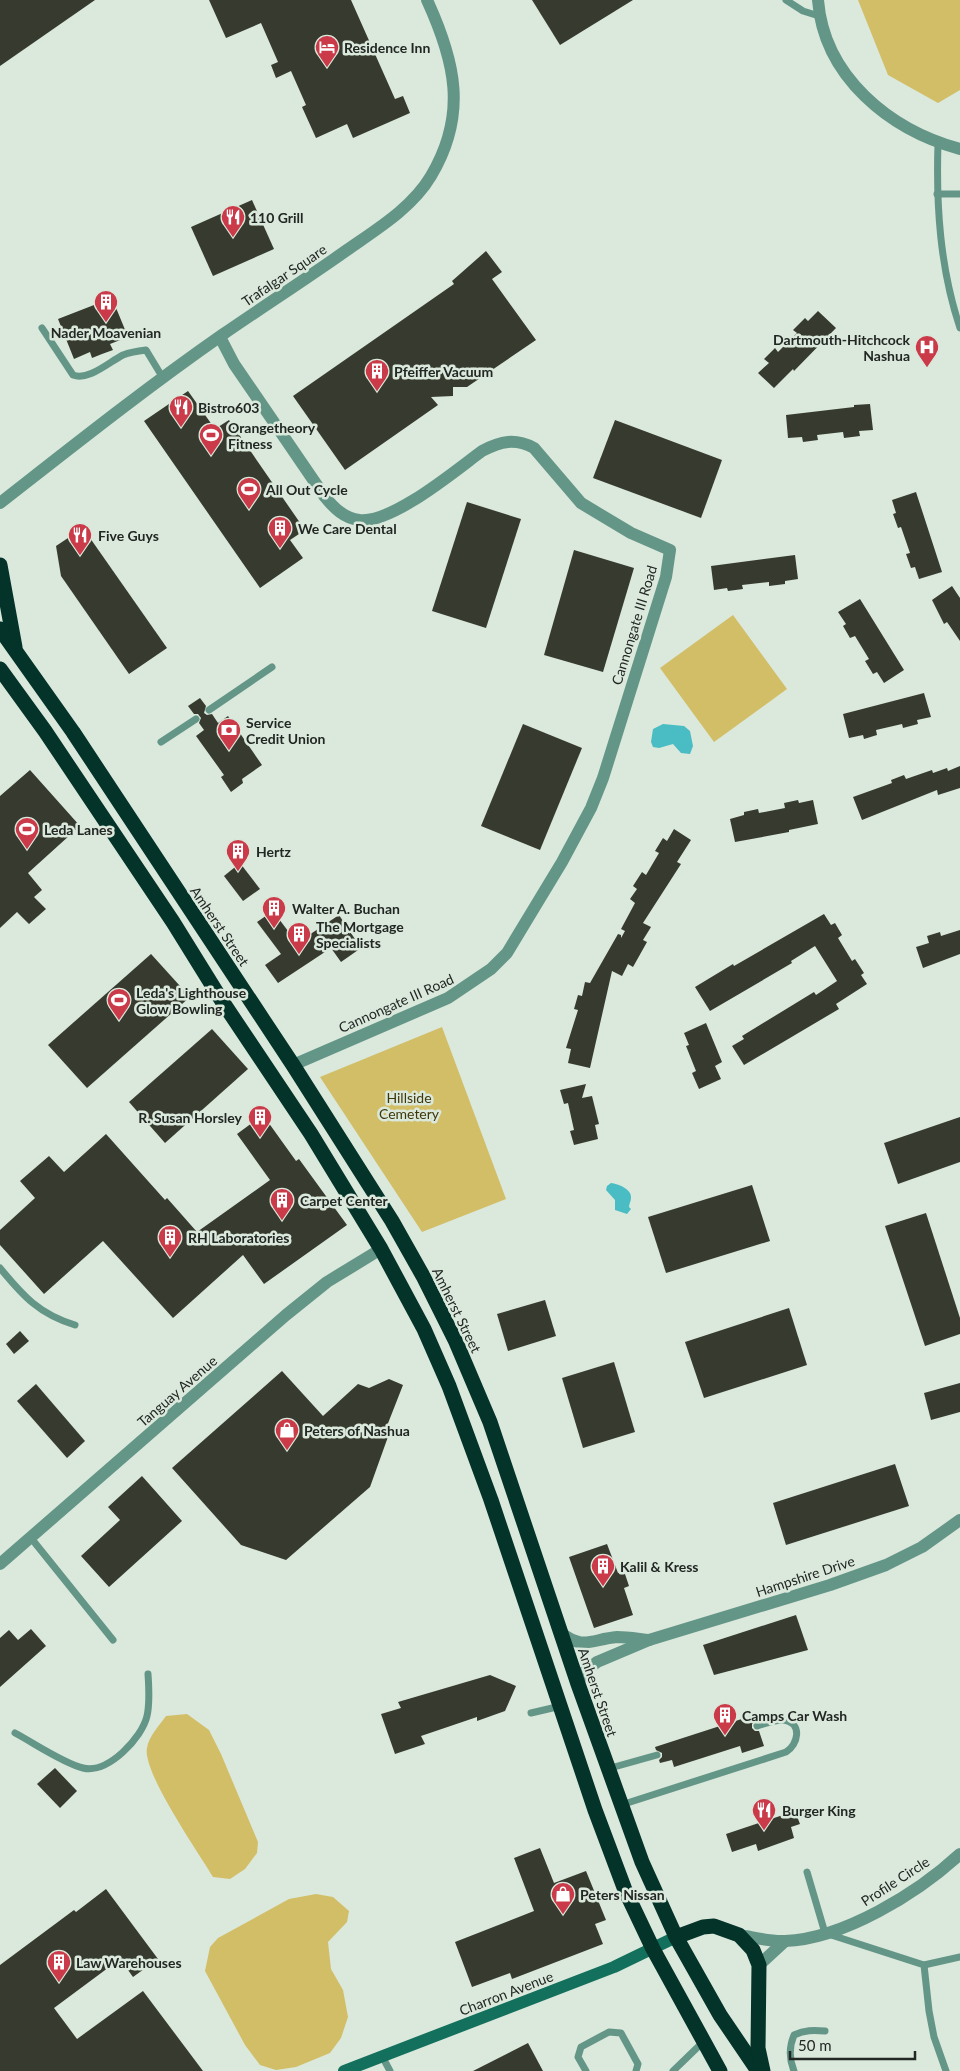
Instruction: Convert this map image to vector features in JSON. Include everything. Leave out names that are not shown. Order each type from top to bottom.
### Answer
[{"type":"highway","points":[[0,565],[16,650]]},
{"type":"highway","name":"Amherst Street","points":[[0,629],[72,732],[293,1065],[392,1221],[423,1276],[456,1342],[490,1422],[560,1632],[620,1805],[642,1862],[676,1937],[720,2015],[758,2071]]},
{"type":"highway","points":[[0,668],[45,731],[173,922],[222,1001],[310,1134],[380,1249],[424,1329],[449,1386],[491,1500],[595,1810],[625,1890],[653,1949],[702,2043],[720,2071]]},
{"type":"highway","points":[[676,1937],[703,1927],[714,1926],[739,1934],[753,1950],[759,1965],[758,2048],[763,2071]]},
{"type":"street","name":"Trafalgar Square","points":[[0,503],[99,425],[220,336],[380,227],[409,203],[431,176],[450,132],[454,85],[446,47],[427,0]]},
{"type":"street","points":[[818,0],[819,16],[825,36],[851,81],[869,100],[890,118],[914,132],[938,143],[960,149]]},
{"type":"street","name":"Cannongate III Road","points":[[220,336],[234,364],[324,497],[334,508],[346,516],[360,520],[384,515],[401,508],[482,450],[509,440],[523,442],[534,448],[581,503],[624,529],[670,550],[666,576],[603,778],[579,833],[507,953],[486,974],[448,998],[293,1065]]},
{"type":"street","name":"Tanguay Avenue","points":[[0,1564],[286,1315],[327,1282],[380,1249]]},
{"type":"street","name":"Hampshire Drive","points":[[578,1684],[583,1673],[591,1665],[649,1640],[830,1585],[886,1565],[922,1547],[960,1520]]},
{"type":"street","name":"Hampshire Drive","points":[[560,1632],[571,1640],[583,1643],[618,1637],[649,1640]]},
{"type":"street","name":"Profile Circle","points":[[739,1934],[784,1942],[825,1933],[869,1917],[888,1907],[960,1854]]},
{"type":"street","name":"Charron Avenue","points":[[344,2071],[614,1967],[676,1937]]},
{"type":"street","points":[[759,1965],[784,1942]]},
{"type":"lane","points":[[786,0],[803,11],[819,16]]},
{"type":"lane","points":[[938,143],[937,194],[947,279],[960,328]]},
{"type":"lane","points":[[937,194],[960,194]]},
{"type":"lane","points":[[42,328],[73,375],[80,378],[125,354],[146,350],[163,378]]},
{"type":"lane","points":[[209,710],[272,667]]},
{"type":"lane","points":[[161,742],[196,719]]},
{"type":"lane","points":[[0,1268],[31,1302],[56,1320],[76,1325]]},
{"type":"lane","points":[[31,1538],[113,1640]]},
{"type":"lane","points":[[15,1732],[73,1764],[84,1768],[94,1769],[106,1764],[126,1749],[141,1731],[147,1718],[149,1705],[148,1674]]},
{"type":"lane","points":[[531,1713],[561,1706]]},
{"type":"lane","points":[[620,1805],[786,1752],[797,1741],[795,1727],[786,1720],[757,1726]]},
{"type":"lane","points":[[607,1768],[657,1755]]},
{"type":"lane","points":[[808,1872],[825,1933],[924,1965],[960,1957]]},
{"type":"lane","points":[[924,1965],[934,2036],[946,2071]]},
{"type":"lane","points":[[794,2071],[790,2058],[790,2046],[794,2035],[802,2031],[825,2031]]},
{"type":"lane","points":[[586,2071],[578,2057],[581,2047],[609,2032],[621,2033],[638,2064],[636,2071]]},
{"type":"lane","points":[[673,2071],[702,2043]]},
{"type":"lane","points":[[382,2056],[390,2071]]},
{"type":"green space","points":[[858,0],[960,0],[960,90],[938,103],[888,75]]},
{"type":"green space","points":[[733,615],[787,689],[714,742],[660,668]]},
{"type":"green space","name":"Hillside Cemetery","points":[[442,1027],[506,1199],[422,1232],[320,1077]]},
{"type":"green space","points":[[187,1714],[209,1730],[258,1842],[257,1853],[245,1869],[230,1879],[213,1877],[162,1793],[148,1759],[147,1748],[150,1739],[166,1716]]},
{"type":"green space","points":[[316,1894],[333,1897],[349,1911],[347,1922],[328,1942],[331,1969],[343,1990],[348,2017],[341,2038],[330,2053],[296,2067],[276,2070],[260,2065],[245,2045],[205,1971],[210,1947],[218,1938],[289,1899]]},
{"type":"water","points":[[663,724],[684,726],[690,731],[693,746],[690,754],[681,753],[673,744],[659,748],[653,747],[651,742],[653,729]]},
{"type":"water","points":[[611,1183],[621,1186],[631,1195],[629,1207],[631,1209],[627,1214],[615,1210],[615,1200],[606,1190],[607,1186]]},
{"type":"building","points":[[0,0],[95,0],[0,66]]},
{"type":"building","name":"Residence Inn","points":[[209,0],[351,0],[395,99],[403,96],[410,113],[353,138],[347,124],[316,138],[302,107],[306,105],[291,71],[276,78],[271,65],[278,62],[261,23],[226,38]]},
{"type":"building","points":[[532,0],[633,0],[560,45]]},
{"type":"building","name":"110 Grill","points":[[252,200],[274,249],[213,276],[191,227]]},
{"type":"building","name":"Pfeiffer Vacuum","points":[[486,251],[502,272],[492,279],[536,340],[467,387],[453,387],[453,396],[431,397],[438,405],[345,470],[293,396],[454,284],[452,281]]},
{"type":"building","points":[[112,298],[128,337],[110,344],[113,350],[92,358],[90,352],[74,359],[58,319]]},
{"type":"building","points":[[818,311],[836,328],[794,371],[793,369],[774,388],[758,373],[769,363],[764,359],[775,348],[778,352],[797,333],[793,330],[805,318],[808,321]]},
{"type":"building","points":[[188,391],[215,429],[229,420],[305,530],[290,540],[303,558],[260,588],[144,421]]},
{"type":"building","points":[[870,404],[873,430],[859,431],[860,436],[844,438],[843,432],[817,435],[818,440],[803,442],[802,437],[788,438],[786,415]]},
{"type":"building","points":[[615,420],[722,460],[701,518],[593,478]]},
{"type":"building","points":[[916,492],[942,572],[919,579],[915,567],[911,568],[906,554],[910,553],[901,527],[898,528],[893,514],[896,513],[892,500]]},
{"type":"building","points":[[467,502],[521,519],[486,628],[432,611]]},
{"type":"building","points":[[83,528],[167,648],[129,674],[61,576],[56,546]]},
{"type":"building","points":[[574,550],[634,568],[603,672],[544,655]]},
{"type":"building","points":[[795,555],[798,579],[785,581],[785,584],[769,586],[769,582],[742,585],[743,589],[728,591],[727,588],[714,590],[711,566]]},
{"type":"building","points":[[952,586],[960,598],[960,641],[947,622],[944,624],[932,600]]},
{"type":"building","points":[[860,599],[904,670],[884,683],[877,672],[873,674],[865,661],[869,659],[855,636],[850,638],[843,626],[846,624],[838,612]]},
{"type":"building","points":[[924,693],[931,717],[917,720],[918,724],[903,728],[902,724],[876,730],[877,735],[864,739],[863,735],[849,738],[843,714]]},
{"type":"building","name":"Service Credit Union","points":[[200,698],[206,706],[204,713],[207,715],[212,714],[218,723],[228,716],[262,765],[242,779],[243,783],[231,792],[221,777],[224,775],[196,736],[204,730],[199,723],[201,718],[198,714],[194,714],[188,706]]},
{"type":"building","points":[[523,724],[582,748],[540,850],[481,826]]},
{"type":"building","points":[[960,766],[960,788],[938,795],[937,790],[862,820],[853,797],[892,783],[891,780],[904,775],[906,779],[932,770],[933,773],[947,768],[948,771]]},
{"type":"building","name":"Leda Lanes","points":[[30,770],[80,826],[28,873],[42,890],[34,897],[46,909],[29,924],[17,912],[0,928],[0,796]]},
{"type":"building","points":[[798,800],[799,803],[813,800],[818,824],[789,830],[789,832],[735,842],[730,819],[744,815],[744,812],[758,809],[759,813],[785,808],[784,803]]},
{"type":"building","points":[[674,829],[691,840],[677,862],[681,864],[643,923],[651,927],[643,940],[647,942],[633,967],[628,964],[622,976],[612,971],[590,1068],[568,1063],[571,1049],[566,1048],[578,1010],[574,1009],[578,995],[582,996],[585,982],[590,983],[618,934],[621,935],[621,938],[625,931],[621,929],[635,903],[630,899],[637,889],[633,886],[642,872],[646,875],[659,853],[655,851],[663,838],[667,841]]},
{"type":"building","name":"Hertz","points":[[240,863],[260,889],[243,901],[224,876]]},
{"type":"building","name":"The Mortgage Specialists","points":[[273,911],[297,943],[339,915],[361,948],[341,962],[331,948],[278,983],[265,965],[281,954],[257,922]]},
{"type":"building","points":[[824,914],[831,925],[835,923],[842,935],[838,938],[852,961],[855,959],[864,973],[861,975],[867,984],[836,1004],[839,1009],[744,1065],[732,1046],[744,1039],[742,1036],[814,992],[816,995],[837,981],[815,946],[791,961],[792,963],[710,1011],[695,987]]},
{"type":"building","points":[[960,930],[960,954],[923,968],[916,947],[929,943],[927,936],[940,932],[941,936]]},
{"type":"building","name":"Leda's Lighthouse Glow Bowling","points":[[151,954],[190,997],[87,1088],[48,1045]]},
{"type":"building","points":[[706,1023],[722,1062],[715,1066],[721,1079],[699,1089],[692,1073],[696,1071],[686,1046],[689,1045],[684,1033]]},
{"type":"building","points":[[212,1029],[248,1069],[165,1143],[129,1102]]},
{"type":"building","points":[[586,1084],[582,1098],[592,1096],[599,1124],[595,1125],[598,1139],[574,1145],[570,1131],[574,1130],[568,1103],[564,1104],[560,1090]]},
{"type":"building","points":[[263,1115],[296,1161],[299,1159],[347,1225],[264,1284],[243,1255],[173,1318],[103,1241],[44,1294],[0,1245],[0,1230],[35,1198],[20,1181],[49,1156],[64,1172],[106,1134],[165,1200],[167,1198],[197,1232],[270,1180],[237,1134]]},
{"type":"building","points":[[960,1117],[960,1162],[898,1184],[884,1143]]},
{"type":"building","points":[[752,1185],[770,1241],[666,1273],[648,1217]]},
{"type":"building","points":[[926,1213],[960,1318],[960,1334],[925,1346],[885,1226]]},
{"type":"building","points":[[545,1300],[556,1336],[508,1351],[497,1314]]},
{"type":"building","points":[[789,1308],[807,1365],[704,1398],[685,1342]]},
{"type":"building","points":[[20,1331],[29,1341],[14,1354],[6,1344]]},
{"type":"building","points":[[614,1362],[635,1432],[583,1448],[562,1378]]},
{"type":"building","name":"Peters of Nashua","points":[[282,1371],[323,1416],[358,1384],[369,1388],[389,1379],[403,1385],[385,1431],[389,1434],[370,1487],[286,1560],[241,1545],[172,1468]]},
{"type":"building","points":[[960,1383],[960,1412],[931,1420],[924,1393]]},
{"type":"building","points":[[36,1384],[85,1441],[67,1458],[17,1401]]},
{"type":"building","points":[[895,1464],[909,1506],[786,1545],[773,1503]]},
{"type":"building","points":[[142,1476],[182,1521],[109,1587],[81,1556],[120,1520],[108,1507]]},
{"type":"building","name":"Kalil & Kress","points":[[607,1544],[618,1573],[624,1571],[629,1586],[624,1588],[633,1615],[594,1628],[569,1557]]},
{"type":"building","points":[[796,1615],[808,1650],[714,1675],[703,1645]]},
{"type":"building","points":[[31,1629],[46,1646],[0,1687],[0,1638],[9,1630],[18,1640]]},
{"type":"building","points":[[490,1675],[516,1686],[505,1711],[477,1721],[477,1717],[421,1736],[425,1744],[395,1754],[381,1714],[401,1708],[398,1702]]},
{"type":"building","name":"Camps Car Wash","points":[[754,1715],[756,1721],[752,1724],[752,1728],[755,1731],[759,1731],[764,1746],[742,1753],[740,1746],[674,1767],[672,1760],[660,1763],[659,1760],[662,1757],[662,1753],[656,1750],[655,1747]]},
{"type":"building","points":[[55,1768],[77,1791],[60,1808],[37,1784]]},
{"type":"building","name":"Burger King","points":[[795,1811],[800,1824],[791,1827],[794,1838],[758,1851],[756,1844],[732,1852],[726,1834]]},
{"type":"building","name":"Peters Nissan","points":[[540,1848],[554,1883],[586,1871],[606,1920],[595,1924],[603,1944],[512,1979],[510,1973],[472,1987],[455,1942],[534,1911],[514,1858]]},
{"type":"building","name":"Law Warehouses","points":[[106,1889],[158,1959],[133,1977],[120,1959],[54,2008],[77,2039],[143,1991],[203,2071],[0,2071],[0,1965],[74,1910],[76,1912]]},
{"type":"building","points":[[528,2043],[543,2071],[473,2071]]},
{"type":"place","name":"Residence Inn","points":[[327,68]]},
{"type":"place","name":"110 Grill","points":[[233,238]]},
{"type":"place","name":"Nader Moavenian","points":[[106,323]]},
{"type":"place","name":"Dartmouth-Hitchcock Nashua","points":[[927,368]]},
{"type":"place","name":"Pfeiffer Vacuum","points":[[377,392]]},
{"type":"place","name":"Bistro603","points":[[181,428]]},
{"type":"place","name":"Orangetheory Fitness","points":[[211,456]]},
{"type":"place","name":"All Out Cycle","points":[[249,510]]},
{"type":"place","name":"We Care Dental","points":[[280,549]]},
{"type":"place","name":"Five Guys","points":[[80,556]]},
{"type":"place","name":"Service Credit Union","points":[[229,751]]},
{"type":"place","name":"Leda Lanes","points":[[27,850]]},
{"type":"place","name":"Hertz","points":[[238,872]]},
{"type":"place","name":"Walter A. Buchan","points":[[274,929]]},
{"type":"place","name":"The Mortgage Specialists","points":[[299,955]]},
{"type":"place","name":"Leda's Lighthouse Glow Bowling","points":[[119,1021]]},
{"type":"place","name":"R. Susan Horsley","points":[[260,1138]]},
{"type":"place","name":"Carpet Center","points":[[282,1221]]},
{"type":"place","name":"RH Laboratories","points":[[170,1258]]},
{"type":"place","name":"Peters of Nashua","points":[[287,1451]]},
{"type":"place","name":"Kalil & Kress","points":[[603,1587]]},
{"type":"place","name":"Camps Car Wash","points":[[725,1736]]},
{"type":"place","name":"Burger King","points":[[764,1831]]},
{"type":"place","name":"Peters Nissan","points":[[563,1915]]},
{"type":"place","name":"Law Warehouses","points":[[59,1983]]}]
